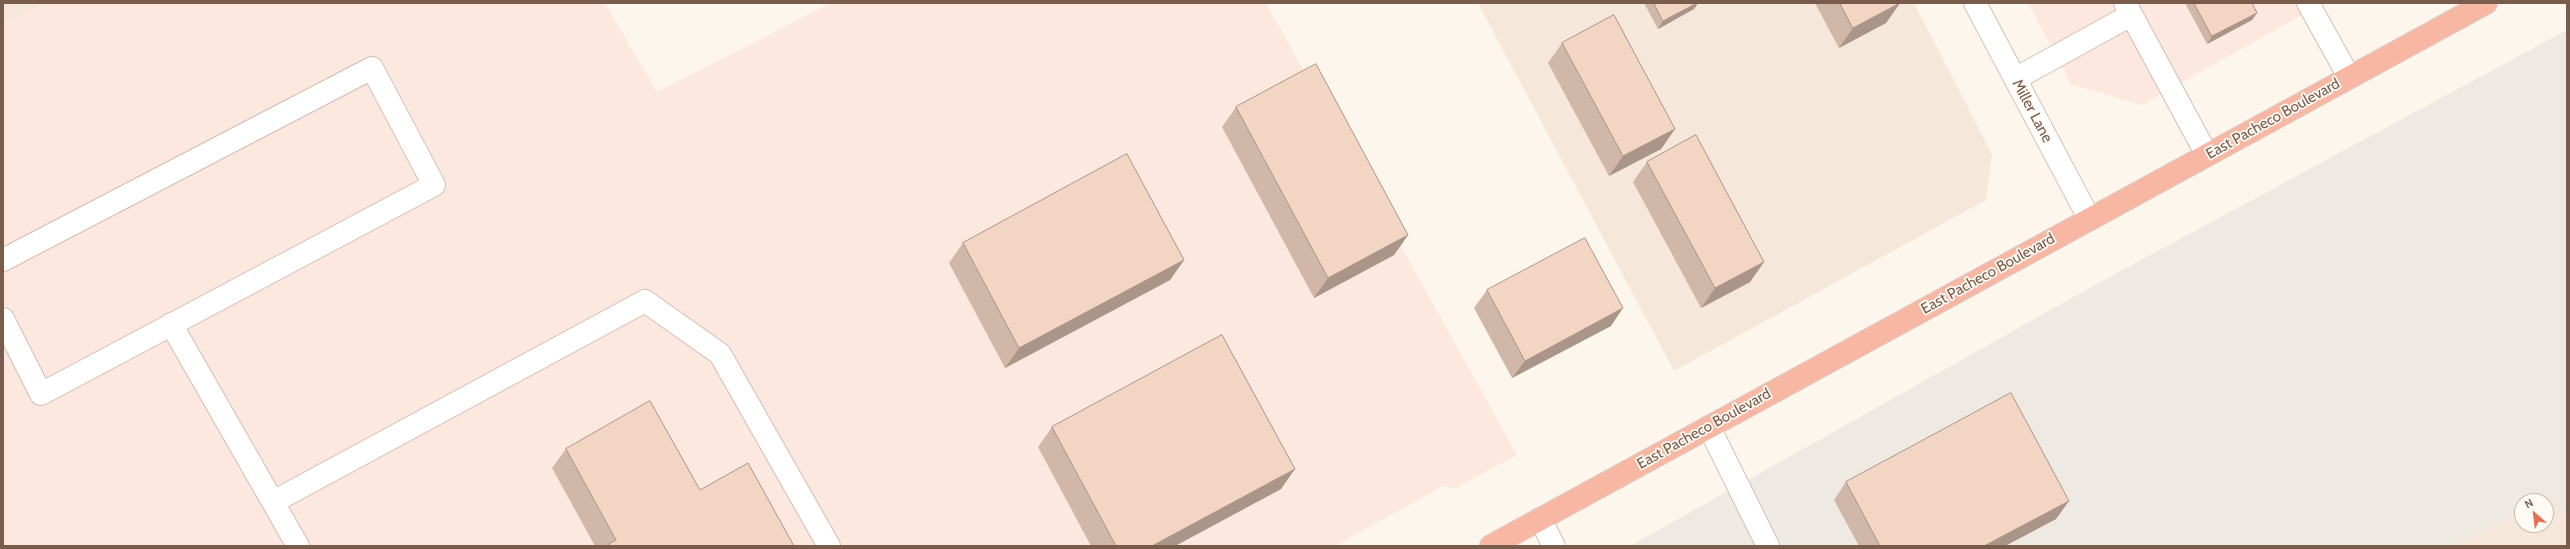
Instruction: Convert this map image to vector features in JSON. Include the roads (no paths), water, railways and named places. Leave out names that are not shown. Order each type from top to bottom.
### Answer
[{"type":"highway","name":"East Pacheco Boulevard","points":[[1491,546],[2089,218],[2486,3]]},
{"type":"street","name":"Miller Lane","points":[[1975,3],[2089,218]]},
{"type":"street","points":[[2308,3],[2349,77]]},
{"type":"street","points":[[2015,79],[2128,9],[2207,155]]},
{"type":"street","points":[[3,260],[372,68],[434,185],[41,394],[3,320]]},
{"type":"street","points":[[273,502],[645,301],[720,354],[828,546]]},
{"type":"street","points":[[171,324],[298,546]]},
{"type":"street","points":[[1709,427],[1768,546]]},
{"type":"street","points":[[1540,519],[1554,546]]}]
